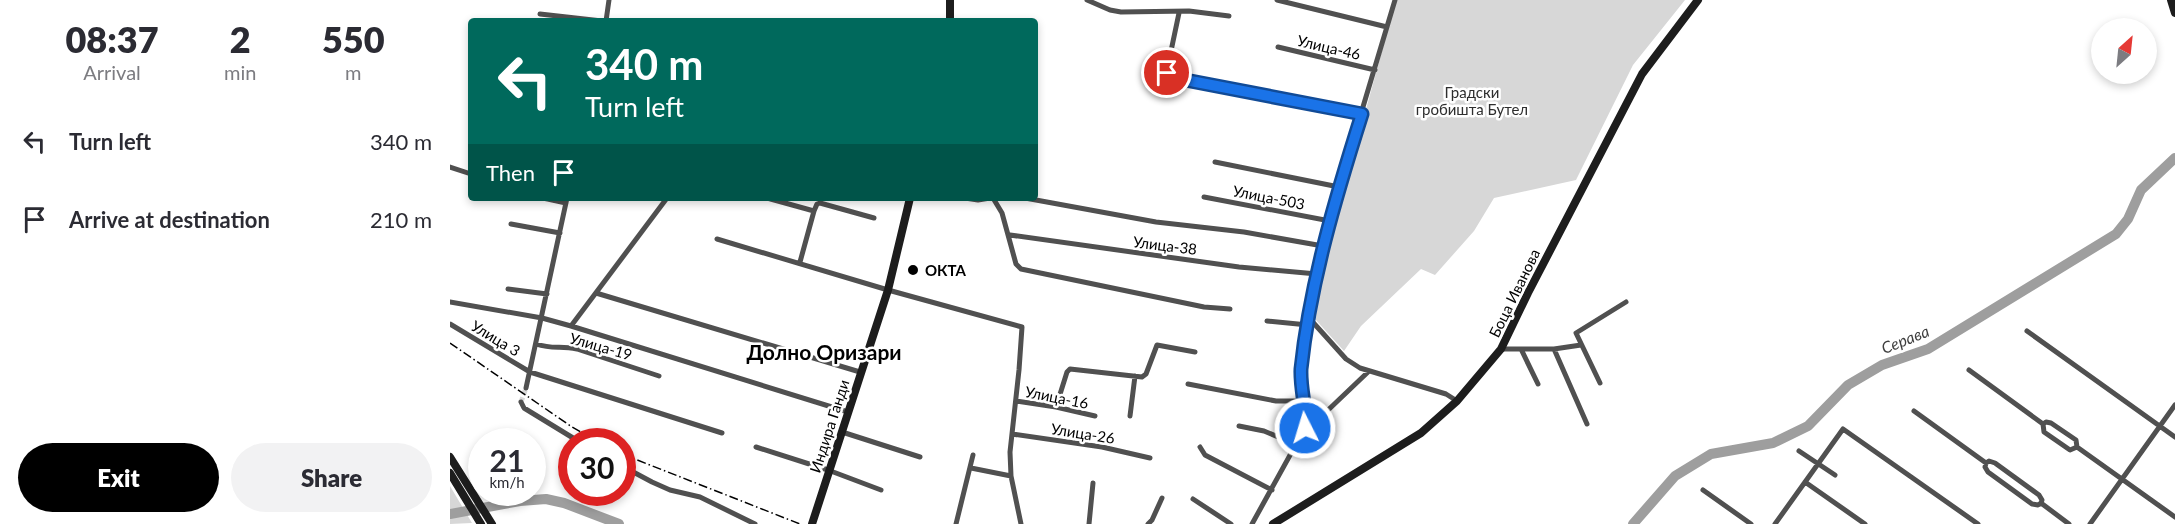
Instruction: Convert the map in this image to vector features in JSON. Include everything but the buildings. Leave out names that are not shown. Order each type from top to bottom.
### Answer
[{"type":"street","points":[[606,18],[609,0]]},
{"type":"street","points":[[1091,0],[1110,10],[1121,12],[1145,10],[1200,12],[1229,16]]},
{"type":"street","points":[[1277,0],[1387,27]]},
{"type":"street","points":[[1303,434],[1305,423],[1301,369],[1317,274],[1339,187],[1395,0]]},
{"type":"street","name":"Боца Иванова","points":[[1273,524],[1409,442],[1437,421],[1502,349],[1528,293],[1642,74],[1698,0]]},
{"type":"street","points":[[2170,0],[2175,13]]},
{"type":"street","points":[[949,1],[950,18]]},
{"type":"street","points":[[1179,13],[1167,70],[1171,77],[1362,114]]},
{"type":"street","points":[[540,14],[575,18]]},
{"type":"street","name":"Улица-46","points":[[1278,47],[1375,70]]},
{"type":"street","points":[[1215,162],[1339,187]]},
{"type":"street","points":[[450,167],[468,173]]},
{"type":"street","name":"Улица-503","points":[[1204,197],[1330,221]]},
{"type":"street","points":[[526,388],[567,201]]},
{"type":"street","points":[[570,326],[665,201]]},
{"type":"street","points":[[778,201],[814,211]]},
{"type":"street","name":"Индира Ганди","points":[[812,524],[888,290],[909,201]]},
{"type":"street","points":[[993,201],[1002,213],[1010,235],[1014,257],[1021,269],[1204,306],[1230,309]]},
{"type":"street","points":[[1038,201],[1156,222],[1244,232],[1323,246]]},
{"type":"street","points":[[800,262],[817,204],[874,218]]},
{"type":"street","points":[[511,224],[560,233]]},
{"type":"street","name":"Улица-38","points":[[1010,235],[1180,260],[1317,274]]},
{"type":"street","points":[[717,239],[1022,327],[1010,452],[1011,476],[1021,524]]},
{"type":"street","points":[[508,289],[547,294]]},
{"type":"street","points":[[596,293],[860,372]]},
{"type":"street","points":[[450,302],[542,318],[848,412]]},
{"type":"street","points":[[1600,383],[1576,333],[1626,302]]},
{"type":"street","points":[[1268,321],[1309,322],[1346,358],[1368,372],[1436,390],[1457,400]]},
{"type":"street","name":"Улица 3","points":[[450,324],[530,372],[722,434]]},
{"type":"street","points":[[2026,332],[2175,437]]},
{"type":"street","name":"Улица-19","points":[[536,344],[555,349],[564,346],[577,349],[659,376]]},
{"type":"street","points":[[1056,407],[1070,369],[1144,376],[1157,345],[1195,352]]},
{"type":"street","points":[[1502,349],[1554,349],[1581,345]]},
{"type":"street","points":[[1521,349],[1539,384]]},
{"type":"street","points":[[1554,349],[1587,424]]},
{"type":"street","points":[[1969,370],[2043,424]]},
{"type":"street","points":[[1252,524],[1303,434],[1368,372]]},
{"type":"street","points":[[1130,416],[1135,376]]},
{"type":"street","points":[[1188,384],[1276,401],[1303,401]]},
{"type":"street","name":"Улица-16","points":[[1016,401],[1095,416]]},
{"type":"street","points":[[521,402],[524,408],[558,429]]},
{"type":"street","points":[[2090,524],[2175,405]]},
{"type":"street","points":[[1914,411],[1986,463],[1989,461],[1995,463],[2041,497],[2041,503]]},
{"type":"street","points":[[2043,424],[2051,423],[2076,440],[2077,447],[2175,517]]},
{"type":"street","points":[[2043,424],[2042,430],[2052,438],[2070,450],[2077,447]]},
{"type":"street","points":[[1239,426],[1263,431],[1297,445]]},
{"type":"street","points":[[1776,524],[1843,429],[1978,524]]},
{"type":"street","points":[[842,432],[920,457]]},
{"type":"street","name":"Улица-26","points":[[1012,434],[1102,447],[1150,458]]},
{"type":"street","points":[[756,447],[881,490]]},
{"type":"street","points":[[1200,447],[1205,455],[1272,490]]},
{"type":"street","points":[[1798,451],[1835,475]]},
{"type":"street","points":[[956,524],[973,455]]},
{"type":"street","points":[[450,457],[481,524]]},
{"type":"street","points":[[1986,463],[1988,472],[2032,504],[2041,503],[2069,524]]},
{"type":"street","points":[[971,468],[1011,476]]},
{"type":"street","points":[[450,472],[492,523]]},
{"type":"street","points":[[636,474],[670,490],[700,497],[755,524]]},
{"type":"street","points":[[1805,482],[1865,524]]},
{"type":"street","points":[[1089,524],[1093,483]]},
{"type":"street","points":[[1703,490],[1751,524]]},
{"type":"street","points":[[1148,524],[1162,498]]},
{"type":"street","points":[[1192,499],[1231,524]]},
{"type":"green space","name":"Градски гробишта Бутел","points":[[1396,0],[1685,0],[1633,65],[1576,180],[1494,198],[1474,231],[1435,275],[1421,269],[1361,326],[1344,351],[1315,319],[1326,255]]},
{"type":"green space","points":[[450,486],[472,523],[450,524]]},
{"type":"waterway","name":"Серава","points":[[1633,524],[1675,476],[1711,454],[1773,443],[1808,426],[1848,385],[1882,365],[1928,349],[2116,234],[2128,219],[2141,190],[2175,158]]},
{"type":"waterway","name":"Серава","points":[[450,514],[520,501],[546,499],[564,503],[619,524]]},
{"type":"tunnel","points":[[521,402],[526,388]]},
{"type":"railway","points":[[450,343],[574,428]]},
{"type":"railway","points":[[636,460],[800,524]]},
{"type":"place","name":"ОКТА","points":[[913,270]]},
{"type":"district","name":"Долно Оризари","points":[[824,351]]},
{"type":"route","points":[[1167,73],[1175,78],[1362,114],[1339,187],[1317,274],[1301,369],[1305,428]]}]
